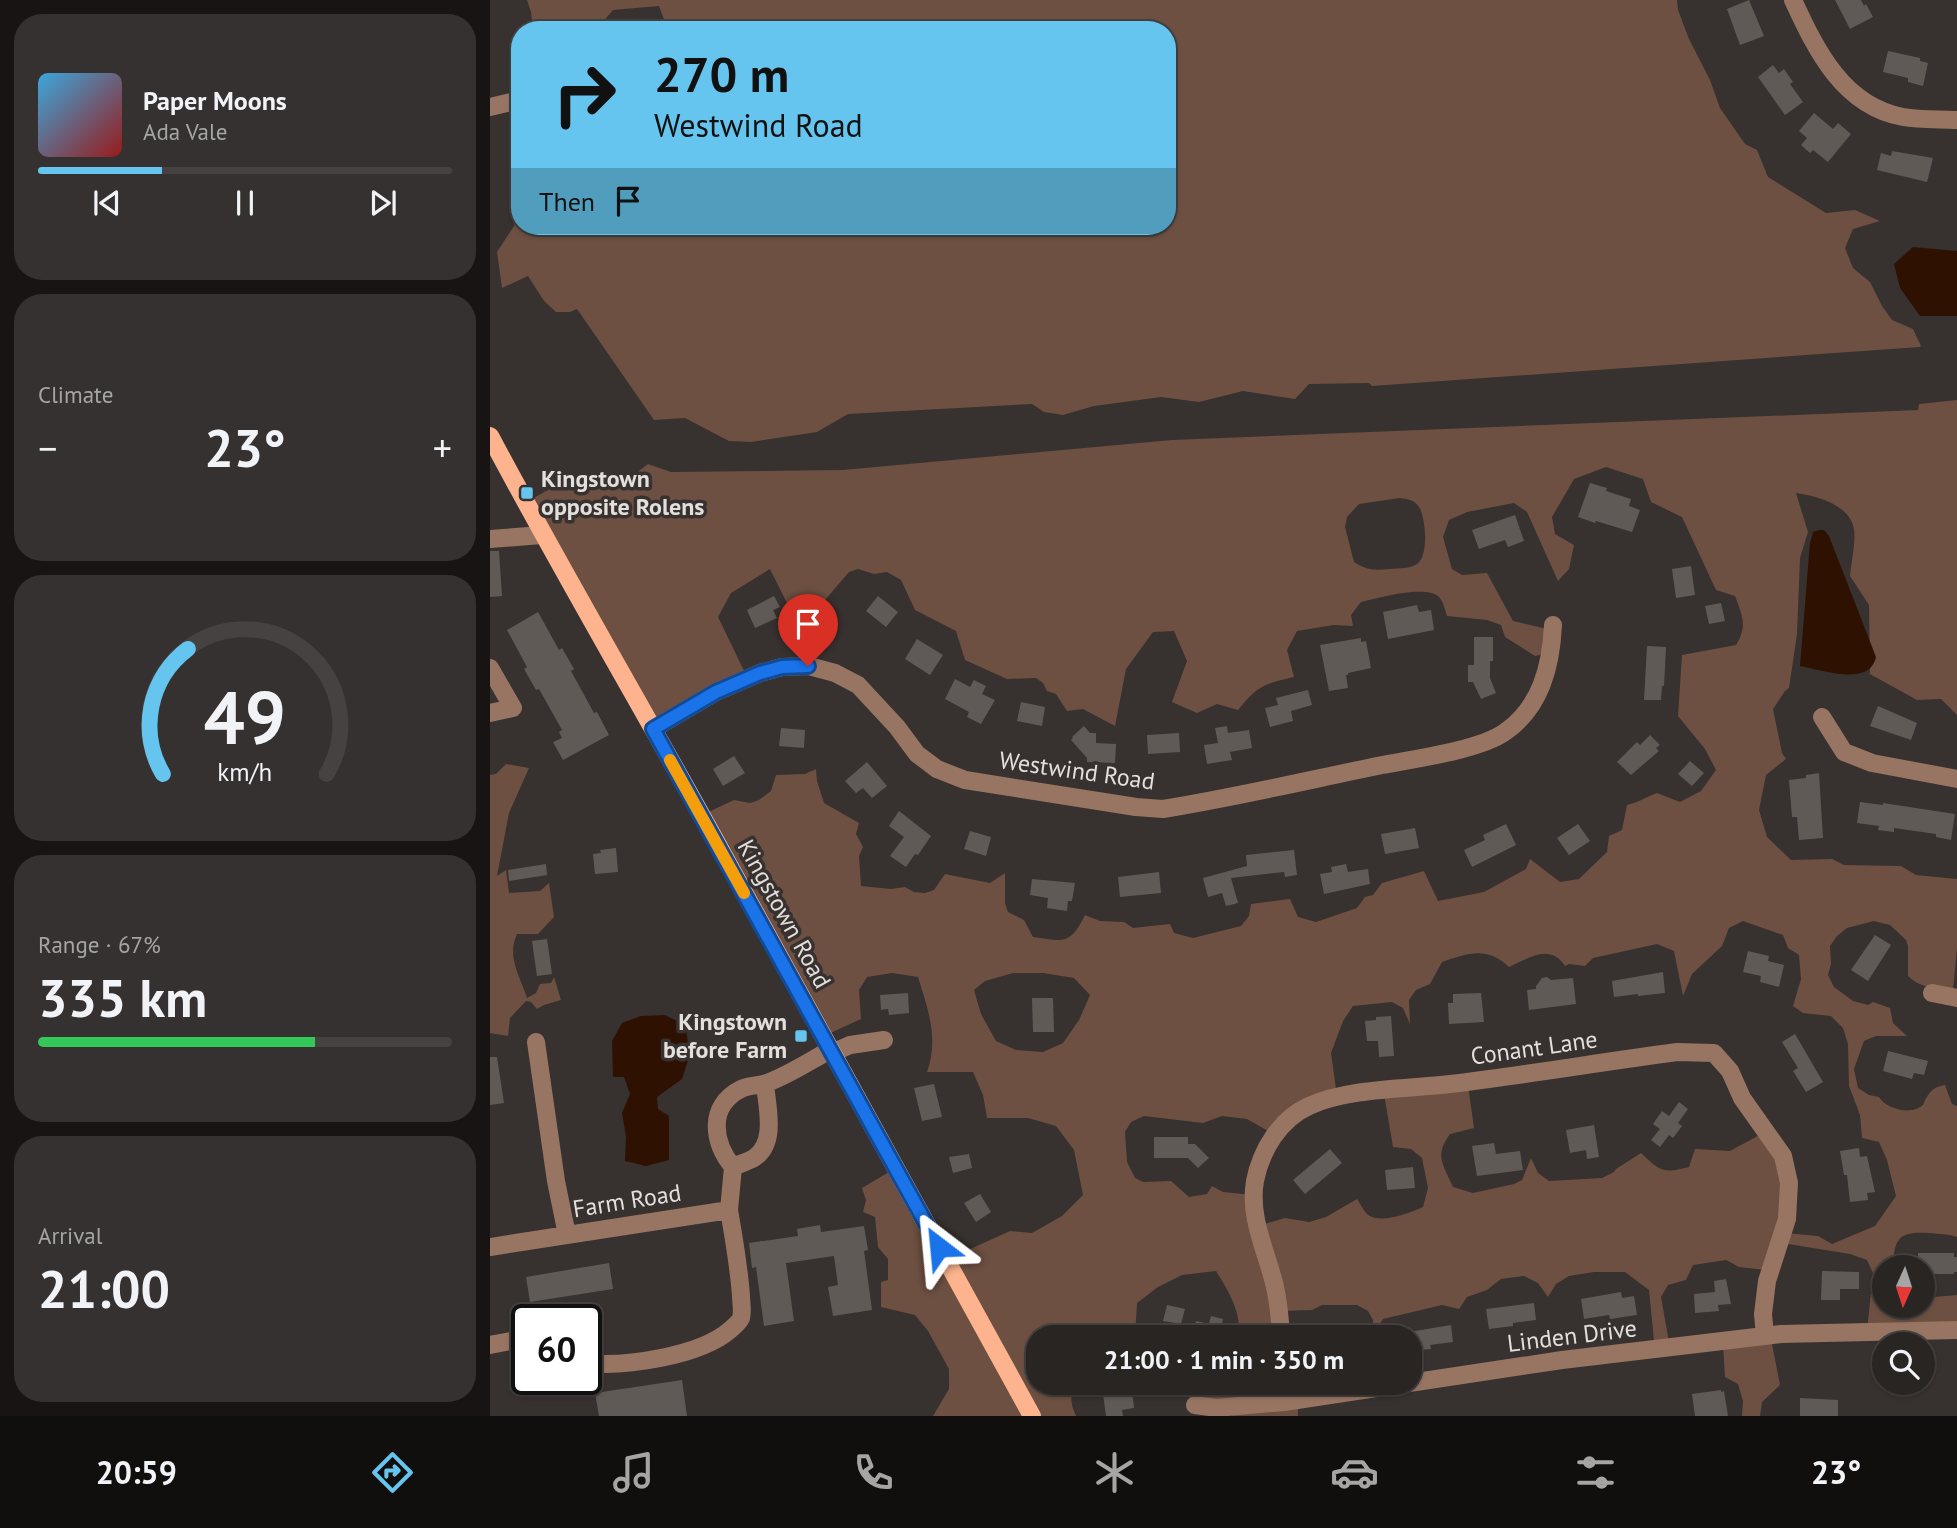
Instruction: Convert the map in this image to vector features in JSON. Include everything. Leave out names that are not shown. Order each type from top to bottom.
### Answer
[{"type":"main road","name":"Kingstown Road","points":[[490,436],[1032,1416]]},
{"type":"street","points":[[1793,0],[1826,64],[1858,97],[1877,109],[1903,117],[1957,120]]},
{"type":"street","points":[[490,107],[511,102]]},
{"type":"street","points":[[490,539],[542,534]]},
{"type":"street","name":"Westwind Road","points":[[653,729],[716,692],[760,673],[782,667],[808,666],[835,673],[858,685],[897,727],[916,754],[937,769],[964,779],[1136,807],[1163,808],[1421,758],[1478,745],[1504,734],[1521,719],[1536,698],[1547,671],[1553,625]]},
{"type":"street","points":[[490,668],[513,708],[490,713]]},
{"type":"street","points":[[1822,717],[1844,752],[1872,763],[1957,779]]},
{"type":"street","points":[[1932,993],[1957,998]]},
{"type":"street","points":[[602,1365],[640,1361],[705,1346],[724,1335],[741,1319],[740,1271],[729,1210],[733,1167],[723,1155],[717,1119],[728,1099],[740,1090],[765,1083],[831,1052],[850,1045],[884,1040]]},
{"type":"street","points":[[536,1042],[556,1181],[567,1235]]},
{"type":"street","name":"Conant Lane","points":[[1279,1325],[1273,1282],[1252,1206],[1260,1161],[1286,1120],[1308,1106],[1338,1096],[1701,1051],[1714,1053],[1730,1072],[1742,1098],[1783,1156],[1788,1183],[1787,1219],[1767,1281],[1763,1314],[1765,1336]]},
{"type":"street","points":[[733,1167],[753,1158],[767,1140],[769,1129],[765,1083]]},
{"type":"street","name":"Farm Road","points":[[490,1247],[729,1210]]},
{"type":"street","name":"Linden Drive","points":[[1195,1405],[1216,1408],[1284,1402],[1562,1360],[1781,1334],[1957,1331]]},
{"type":"street","points":[[490,1345],[511,1341]]},
{"type":"street","points":[[1284,1395],[1284,1402]]},
{"type":"shaded area","points":[[527,0],[1677,0],[1689,39],[1710,80],[1720,108],[1745,144],[1757,150],[1768,177],[1826,213],[1855,210],[1880,221],[1853,229],[1845,248],[1853,268],[1870,282],[1892,320],[1913,329],[1921,346],[1372,386],[1369,383],[1309,384],[1295,399],[1243,391],[1199,402],[1161,397],[1094,406],[1063,415],[1044,412],[1032,404],[848,414],[817,432],[751,442],[729,441],[685,418],[654,420],[577,309],[556,312],[544,301],[528,276],[502,288],[497,252],[511,231],[511,235],[1176,235],[1176,21],[665,21],[659,6],[613,10],[604,21],[532,21]]},
{"type":"shaded area","points":[[1913,247],[1957,251],[1957,316],[1920,316],[1900,288],[1894,264]]},
{"type":"shaded area","points":[[1957,400],[1957,715],[1941,699],[1917,700],[1870,674],[1869,605],[1850,576],[1854,540],[1852,521],[1832,503],[1796,493],[1808,532],[1800,558],[1797,634],[1789,688],[1773,709],[1782,753],[1786,759],[1766,775],[1759,810],[1767,837],[1791,860],[1832,859],[1844,865],[1901,866],[1916,875],[1957,879],[1957,948],[1953,990],[1924,986],[1908,976],[1906,940],[1890,925],[1874,921],[1847,928],[1837,936],[1830,946],[1831,964],[1828,975],[1834,987],[1853,1001],[1868,1005],[1873,1002],[1890,1008],[1893,1023],[1907,1036],[1876,1036],[1864,1041],[1854,1069],[1858,1088],[1869,1095],[1879,1097],[1889,1106],[1915,1110],[1923,1105],[1931,1091],[1945,1085],[1952,1104],[1957,1106],[1957,1237],[1919,1233],[1905,1235],[1897,1243],[1894,1255],[1872,1255],[1872,1271],[1867,1260],[1850,1254],[1782,1243],[1766,1270],[1739,1267],[1726,1260],[1693,1265],[1686,1280],[1668,1285],[1661,1297],[1670,1348],[1655,1351],[1649,1290],[1625,1272],[1594,1272],[1569,1276],[1556,1284],[1548,1297],[1538,1283],[1524,1276],[1501,1279],[1487,1290],[1467,1297],[1459,1309],[1442,1305],[1383,1319],[1379,1325],[1373,1325],[1368,1311],[1357,1305],[1322,1305],[1312,1310],[1280,1311],[1281,1325],[1239,1325],[1230,1294],[1216,1271],[1182,1275],[1158,1287],[1137,1303],[1136,1325],[1026,1325],[1026,1395],[1072,1395],[1076,1416],[933,1416],[949,1389],[949,1369],[928,1331],[915,1315],[881,1307],[881,1282],[888,1280],[888,1259],[878,1247],[875,1217],[863,1212],[866,1200],[862,1188],[894,1169],[946,1260],[1010,1231],[1032,1233],[1062,1216],[1083,1195],[1074,1150],[1056,1126],[1028,1118],[987,1118],[983,1095],[973,1072],[927,1072],[932,1036],[918,977],[892,973],[867,977],[859,990],[861,1019],[824,1036],[702,815],[734,800],[750,803],[759,800],[771,791],[776,775],[805,774],[816,769],[824,803],[859,823],[856,834],[863,847],[859,856],[861,886],[891,889],[905,887],[914,892],[925,893],[934,890],[945,874],[990,883],[1005,873],[1005,903],[1008,912],[1024,920],[1033,937],[1052,940],[1070,937],[1085,915],[1100,921],[1124,922],[1133,928],[1170,924],[1174,933],[1193,938],[1241,926],[1249,916],[1251,904],[1290,899],[1298,917],[1316,922],[1357,908],[1365,897],[1373,895],[1382,883],[1424,871],[1438,901],[1484,892],[1526,869],[1530,859],[1560,882],[1579,879],[1607,852],[1609,836],[1622,830],[1627,805],[1657,793],[1680,802],[1701,791],[1716,770],[1705,749],[1678,716],[1682,655],[1736,645],[1743,626],[1735,596],[1716,590],[1682,517],[1651,502],[1643,479],[1606,467],[1574,479],[1552,517],[1555,534],[1574,545],[1569,569],[1558,581],[1527,512],[1514,503],[1467,512],[1449,520],[1443,537],[1452,569],[1462,575],[1487,573],[1513,621],[1551,630],[1551,652],[1535,656],[1505,637],[1501,625],[1487,620],[1447,616],[1440,598],[1431,593],[1400,593],[1361,602],[1351,615],[1353,626],[1334,625],[1297,631],[1287,650],[1294,677],[1262,687],[1238,710],[1217,704],[1197,713],[1172,702],[1187,661],[1174,631],[1153,632],[1126,669],[1115,726],[1083,709],[1067,711],[1056,694],[1047,691],[1043,683],[1036,678],[1007,679],[965,660],[956,631],[915,610],[901,580],[887,572],[874,574],[858,569],[849,572],[821,608],[788,605],[770,569],[731,593],[718,617],[748,679],[659,726],[528,501],[557,485],[606,486],[625,481],[648,464],[671,472],[843,470],[1172,440],[1918,410],[1919,404]],"holes":[[[1408,499],[1419,507],[1425,528],[1425,545],[1421,560],[1411,567],[1380,570],[1354,562],[1345,527],[1347,517],[1359,504]],[[1743,921],[1783,935],[1788,948],[1799,955],[1801,979],[1793,1006],[1803,1013],[1831,1016],[1843,1028],[1848,1044],[1849,1086],[1860,1115],[1862,1138],[1879,1142],[1887,1160],[1896,1196],[1875,1226],[1832,1244],[1818,1236],[1786,1233],[1784,1158],[1765,1132],[1730,1151],[1695,1149],[1689,1167],[1680,1169],[1662,1169],[1641,1153],[1602,1178],[1549,1181],[1538,1173],[1531,1158],[1522,1180],[1514,1184],[1473,1193],[1453,1187],[1443,1166],[1441,1154],[1450,1134],[1474,1128],[1468,1085],[1384,1094],[1393,1147],[1411,1149],[1422,1158],[1428,1188],[1423,1207],[1395,1217],[1372,1217],[1357,1199],[1326,1217],[1309,1222],[1285,1218],[1258,1226],[1253,1195],[1223,1192],[1212,1186],[1207,1194],[1189,1197],[1171,1181],[1143,1182],[1135,1178],[1127,1162],[1125,1132],[1131,1122],[1144,1116],[1203,1123],[1222,1116],[1247,1119],[1275,1135],[1337,1096],[1331,1053],[1343,1021],[1353,1006],[1392,1002],[1403,1008],[1410,1024],[1409,1000],[1416,990],[1430,984],[1442,962],[1477,953],[1493,956],[1509,967],[1539,954],[1546,954],[1553,955],[1565,966],[1585,966],[1593,958],[1657,944],[1674,951],[1683,996],[1692,974],[1722,946],[1729,928]],[[1013,973],[1043,973],[1074,978],[1090,995],[1079,1020],[1063,1043],[1043,1052],[1016,1050],[996,1041],[981,1014],[974,990],[985,981]]]},
{"type":"shaded area","points":[[1824,530],[1829,536],[1876,657],[1865,672],[1832,673],[1800,666],[1810,543],[1813,532]]},
{"type":"shaded area","points":[[506,764],[529,768],[509,813],[497,876],[506,870],[509,893],[540,891],[549,883],[554,917],[538,934],[517,934],[514,959],[527,998],[536,993],[540,984],[551,983],[554,977],[561,1000],[537,1009],[531,1002],[526,1001],[510,1018],[508,1036],[490,1033],[490,775],[496,774]]},
{"type":"shaded area","points":[[665,1015],[685,1025],[690,1054],[682,1079],[657,1097],[658,1109],[669,1116],[669,1160],[646,1166],[625,1161],[626,1137],[622,1113],[630,1094],[624,1077],[613,1077],[612,1041],[622,1023],[641,1016]]},
{"type":"shaded area","points":[[1872,1283],[1872,1318],[1936,1318],[1936,1297],[1957,1295],[1957,1332],[1867,1331]]},
{"type":"shaded area","points":[[1771,1339],[1780,1385],[1762,1402],[1760,1416],[1742,1416],[1743,1401],[1738,1384],[1725,1377],[1723,1345]]},
{"type":"shaded area","points":[[1208,1395],[1292,1395],[1298,1403],[1298,1416],[1232,1416],[1232,1410],[1204,1403]]},
{"type":"building","points":[[1749,0],[1764,36],[1740,45],[1727,9]]},
{"type":"building","points":[[1835,0],[1861,0],[1873,17],[1850,29]]},
{"type":"building","points":[[1888,51],[1920,58],[1920,61],[1928,63],[1923,86],[1908,82],[1908,78],[1883,72]]},
{"type":"building","points":[[1773,65],[1779,73],[1784,69],[1793,82],[1790,84],[1803,102],[1785,115],[1758,77]]},
{"type":"building","points":[[1814,113],[1833,129],[1838,123],[1851,134],[1828,162],[1813,150],[1810,153],[1801,145],[1807,138],[1799,131]]},
{"type":"building","points":[[1892,151],[1933,158],[1927,182],[1877,170],[1881,153],[1891,156]]},
{"type":"building","points":[[1590,483],[1631,499],[1629,506],[1640,510],[1632,532],[1578,517]]},
{"type":"building","points":[[1515,515],[1524,541],[1508,547],[1505,540],[1479,549],[1472,530]]},
{"type":"building","points":[[490,551],[499,551],[502,596],[490,597]]},
{"type":"building","points":[[1691,566],[1695,595],[1676,598],[1672,569]]},
{"type":"building","points":[[774,596],[780,607],[773,610],[777,618],[755,628],[747,610]]},
{"type":"building","points":[[878,596],[898,612],[886,627],[866,611]]},
{"type":"building","points":[[1721,603],[1725,621],[1709,624],[1705,606]]},
{"type":"building","points":[[1417,605],[1419,612],[1431,610],[1434,630],[1388,639],[1383,612]]},
{"type":"building","points":[[538,612],[559,650],[562,648],[574,669],[571,671],[609,735],[563,760],[553,742],[562,738],[559,732],[562,730],[539,689],[536,690],[524,669],[527,667],[507,630]]},
{"type":"building","points":[[1474,637],[1493,637],[1490,678],[1496,693],[1481,699],[1473,682],[1468,682],[1468,665],[1474,665]]},
{"type":"building","points":[[1361,638],[1361,642],[1366,641],[1371,668],[1348,673],[1348,688],[1329,691],[1320,645]]},
{"type":"building","points":[[917,639],[943,655],[930,675],[905,659]]},
{"type":"building","points":[[1647,646],[1666,647],[1661,700],[1644,700]]},
{"type":"building","points":[[955,679],[970,687],[974,680],[986,686],[982,694],[995,700],[981,724],[967,717],[969,712],[945,699]]},
{"type":"building","points":[[1308,690],[1312,705],[1291,711],[1293,721],[1270,727],[1265,708],[1278,705],[1276,698]]},
{"type":"building","points":[[1021,702],[1045,707],[1042,726],[1017,721]]},
{"type":"building","points":[[1878,706],[1917,723],[1911,740],[1870,726]]},
{"type":"building","points":[[1084,726],[1090,733],[1096,733],[1096,743],[1116,744],[1115,763],[1087,762],[1087,758],[1071,740]]},
{"type":"building","points":[[1227,726],[1228,733],[1249,730],[1252,748],[1230,752],[1232,760],[1207,764],[1204,745],[1218,743],[1215,728]]},
{"type":"building","points":[[781,728],[805,730],[804,748],[779,746]]},
{"type":"building","points":[[1179,733],[1180,752],[1148,754],[1147,735]]},
{"type":"building","points":[[1650,735],[1660,745],[1656,748],[1659,751],[1631,775],[1617,762],[1637,742],[1640,745]]},
{"type":"building","points":[[734,756],[745,773],[723,786],[713,769]]},
{"type":"building","points":[[1690,761],[1704,773],[1692,786],[1678,774]]},
{"type":"building","points":[[867,762],[887,786],[872,798],[863,788],[856,793],[845,781]]},
{"type":"building","points":[[1819,773],[1823,838],[1799,840],[1797,817],[1792,817],[1789,780]]},
{"type":"building","points":[[1860,802],[1955,814],[1951,840],[1936,837],[1936,834],[1894,828],[1894,832],[1878,830],[1879,826],[1857,823]]},
{"type":"building","points":[[899,811],[931,836],[906,867],[890,856],[904,837],[889,826]]},
{"type":"building","points":[[1506,824],[1516,845],[1472,867],[1464,850],[1485,840],[1483,835]]},
{"type":"building","points":[[1578,824],[1590,841],[1569,855],[1557,838]]},
{"type":"building","points":[[1415,828],[1419,848],[1385,854],[1381,834]]},
{"type":"building","points":[[970,831],[991,837],[986,856],[964,849]]},
{"type":"building","points":[[616,848],[618,872],[595,874],[593,854],[601,853],[600,850]]},
{"type":"building","points":[[1294,850],[1297,875],[1285,877],[1284,872],[1231,878],[1238,903],[1226,906],[1222,893],[1208,897],[1203,878],[1247,866],[1246,855]]},
{"type":"building","points":[[546,864],[547,875],[509,881],[508,870]]},
{"type":"building","points":[[1346,864],[1348,872],[1368,869],[1370,884],[1324,894],[1320,874],[1332,872],[1331,867]]},
{"type":"building","points":[[1159,872],[1161,893],[1120,897],[1118,877]]},
{"type":"building","points":[[1032,879],[1075,883],[1067,911],[1047,908],[1048,898],[1030,895]]},
{"type":"building","points":[[1875,935],[1891,945],[1868,981],[1851,970]]},
{"type":"building","points":[[547,939],[552,974],[537,976],[532,941]]},
{"type":"building","points":[[1748,951],[1769,956],[1768,961],[1784,965],[1779,987],[1760,982],[1761,976],[1743,972]]},
{"type":"building","points":[[1663,972],[1665,993],[1614,997],[1612,981]]},
{"type":"building","points":[[1542,978],[1551,980],[1573,978],[1576,1004],[1529,1010],[1527,990],[1536,989]]},
{"type":"building","points":[[908,993],[909,1013],[889,1015],[888,1009],[881,1010],[880,995]]},
{"type":"building","points":[[1481,993],[1484,1022],[1449,1024],[1448,1003],[1453,1003],[1453,994]]},
{"type":"building","points":[[1032,998],[1053,998],[1054,1032],[1033,1032]]},
{"type":"building","points":[[1391,1016],[1394,1056],[1379,1057],[1378,1041],[1367,1041],[1365,1021]]},
{"type":"building","points":[[1795,1034],[1823,1082],[1806,1092],[1793,1071],[1798,1068],[1782,1042]]},
{"type":"building","points":[[1888,1051],[1928,1061],[1924,1075],[1914,1073],[1912,1079],[1883,1071]]},
{"type":"building","points":[[490,1057],[497,1057],[504,1103],[490,1105]]},
{"type":"building","points":[[934,1084],[942,1117],[922,1121],[914,1088]]},
{"type":"building","points":[[1679,1102],[1688,1109],[1678,1123],[1682,1126],[1673,1138],[1669,1135],[1660,1147],[1651,1140],[1660,1129],[1653,1124],[1662,1111],[1669,1116]]},
{"type":"building","points":[[1594,1125],[1599,1157],[1587,1159],[1586,1150],[1570,1153],[1566,1130]]},
{"type":"building","points":[[1154,1137],[1188,1137],[1188,1144],[1195,1144],[1209,1158],[1198,1168],[1188,1158],[1154,1158]]},
{"type":"building","points":[[1494,1143],[1496,1154],[1520,1151],[1523,1170],[1477,1176],[1472,1146]]},
{"type":"building","points":[[1859,1148],[1860,1157],[1867,1156],[1875,1192],[1867,1193],[1868,1200],[1850,1202],[1847,1175],[1844,1175],[1840,1151]]},
{"type":"building","points":[[1330,1149],[1342,1163],[1305,1194],[1293,1180]]},
{"type":"building","points":[[969,1154],[972,1168],[953,1173],[949,1157]]},
{"type":"building","points":[[1413,1167],[1415,1188],[1387,1190],[1385,1170]]},
{"type":"building","points":[[980,1194],[991,1212],[976,1222],[964,1203]]},
{"type":"building","points":[[820,1225],[821,1232],[864,1226],[868,1250],[864,1251],[872,1310],[833,1316],[828,1287],[838,1285],[834,1256],[786,1263],[794,1321],[764,1326],[756,1267],[752,1268],[749,1243],[798,1236],[797,1229]]},
{"type":"building","points":[[1954,1253],[1954,1257],[1957,1257],[1957,1272],[1936,1274],[1936,1255],[1918,1255]]},
{"type":"building","points":[[609,1263],[613,1289],[530,1302],[526,1277]]},
{"type":"building","points":[[1822,1271],[1859,1272],[1859,1289],[1840,1289],[1840,1300],[1821,1300]]},
{"type":"building","points":[[1726,1279],[1731,1304],[1718,1305],[1719,1311],[1695,1313],[1694,1294],[1715,1292],[1714,1281]]},
{"type":"building","points":[[1621,1292],[1622,1298],[1634,1296],[1637,1315],[1610,1319],[1609,1315],[1584,1319],[1581,1299]]},
{"type":"building","points":[[1534,1303],[1536,1320],[1489,1329],[1486,1309]]},
{"type":"building","points":[[1167,1305],[1185,1309],[1181,1324],[1163,1321]]},
{"type":"building","points":[[1211,1316],[1223,1319],[1222,1325],[1195,1325],[1196,1321],[1209,1324]]},
{"type":"building","points":[[1451,1325],[1453,1342],[1430,1345],[1431,1349],[1422,1350],[1422,1330]]},
{"type":"building","points":[[682,1380],[687,1416],[599,1416],[595,1395],[602,1395],[602,1392]]},
{"type":"building","points":[[1724,1391],[1728,1416],[1695,1416],[1692,1394]]},
{"type":"building","points":[[1103,1395],[1133,1395],[1134,1408],[1122,1410],[1123,1416],[1106,1416]]},
{"type":"building","points":[[1800,1398],[1838,1400],[1838,1416],[1800,1416]]},
{"type":"slow traffic","points":[[670,760],[744,893]]},
{"type":"place","name":"Kingstown opposite Rolens","points":[[527,493]]},
{"type":"place","name":"Kingstown before Farm","points":[[801,1036]]},
{"type":"route","points":[[808,666],[782,667],[760,673],[716,692],[653,729],[939,1247]]}]
